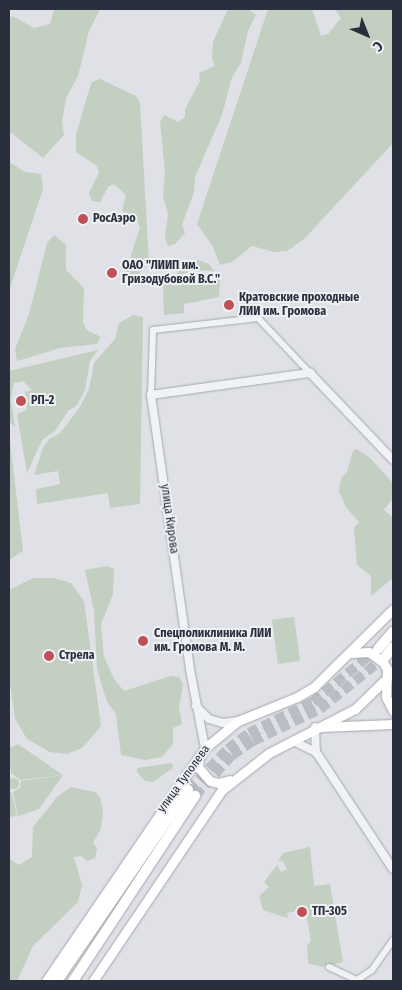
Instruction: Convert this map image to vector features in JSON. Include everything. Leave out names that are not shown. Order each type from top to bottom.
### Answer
[{"type":"main road","name":"улица Туполева","points":[[46,981],[204,748],[238,722],[314,687],[393,609]]},
{"type":"main road","points":[[393,632],[381,653],[393,647]]},
{"type":"main road","points":[[350,653],[362,651],[377,656],[387,669],[386,697],[393,711]]},
{"type":"main road","points":[[94,981],[190,834],[222,790],[269,753],[315,727],[355,709],[387,680],[393,672]]},
{"type":"main road","points":[[315,727],[393,724]]},
{"type":"main road","points":[[199,757],[198,767],[210,781],[227,782],[239,775]]},
{"type":"main road","name":"улица Туполева","points":[[58,981],[192,793],[73,981]]},
{"type":"street","name":"улица Кирова","points":[[204,748],[196,706],[151,395],[153,330],[258,318],[310,373]]},
{"type":"street","points":[[151,395],[310,373],[393,460]]},
{"type":"street","points":[[196,706],[208,719],[223,723],[238,722]]},
{"type":"street","points":[[315,727],[316,752],[393,869]]},
{"type":"street","points":[[289,743],[316,752]]},
{"type":"street","points":[[328,967],[357,980],[372,970],[393,940]]},
{"type":"green space","points":[[54,9],[100,9],[89,31],[78,76],[66,98],[62,122],[64,135],[43,158],[9,131],[9,21],[12,16],[34,28],[50,24]]},
{"type":"green space","points":[[228,9],[248,9],[256,15],[248,31],[241,63],[232,77],[222,115],[195,177],[194,192],[182,225],[185,233],[175,244],[168,246],[165,238],[168,213],[163,197],[165,171],[160,122],[164,115],[178,122],[185,117],[185,109],[200,81],[199,73],[215,66],[212,59],[213,42]]},
{"type":"green space","points":[[268,9],[312,9],[321,36],[328,34],[341,18],[335,9],[393,9],[393,143],[305,238],[287,251],[274,252],[252,246],[232,262],[220,265],[212,245],[197,224]]},
{"type":"green space","points":[[100,79],[136,96],[140,103],[149,263],[136,277],[124,277],[140,227],[136,218],[122,211],[126,195],[114,184],[108,187],[100,202],[92,201],[89,193],[99,173],[97,166],[76,152],[76,135],[89,90],[92,82]]},
{"type":"green space","points":[[9,162],[25,172],[41,174],[43,189],[9,291]]},
{"type":"green space","points":[[54,235],[66,245],[66,270],[84,288],[83,323],[87,330],[101,337],[97,344],[60,348],[17,361],[15,349],[29,314],[47,243]]},
{"type":"green space","points":[[198,260],[209,264],[214,271],[193,270],[174,278],[182,266]]},
{"type":"green space","points":[[194,273],[220,278],[219,297],[184,304],[184,313],[164,315],[163,285],[169,283],[174,286],[183,276]]},
{"type":"green space","points":[[133,315],[143,317],[140,504],[110,508],[108,493],[37,504],[36,489],[60,484],[58,471],[34,475],[43,448],[49,439],[60,433],[80,407],[89,389],[94,363],[115,339],[119,323]]},
{"type":"green space","points":[[98,350],[90,361],[85,390],[77,405],[68,411],[55,431],[42,440],[27,473],[17,414],[27,410],[25,392],[32,390],[23,381],[14,383],[11,400],[15,427],[9,422],[9,371]]},
{"type":"green space","points":[[9,432],[23,551],[9,560]]},
{"type":"green space","points":[[357,449],[370,458],[393,483],[393,498],[384,510],[393,518],[393,578],[371,596],[371,576],[357,565],[354,528],[359,522],[346,507],[339,492],[341,478],[347,472],[353,451]]},
{"type":"green space","points":[[107,566],[114,569],[113,594],[101,624],[104,657],[114,679],[124,691],[171,676],[179,677],[183,684],[179,708],[182,724],[173,728],[173,744],[162,757],[145,760],[121,755],[116,714],[107,702],[97,669],[94,611],[85,570]]},
{"type":"green space","name":"Стрела","points":[[33,578],[54,578],[71,583],[84,601],[101,726],[82,748],[67,754],[50,752],[27,739],[15,719],[9,675],[9,594],[11,589]]},
{"type":"green space","points":[[294,617],[300,661],[278,664],[272,620]]},
{"type":"green space","points":[[18,744],[63,775],[21,780],[11,773],[9,748]]},
{"type":"green space","points":[[172,763],[173,768],[153,782],[145,781],[137,772],[137,768]]},
{"type":"green space","points":[[63,775],[39,809],[18,816],[13,792],[20,788],[21,781]]},
{"type":"green space","points":[[13,777],[19,783],[13,789],[7,783]]},
{"type":"green space","points":[[71,787],[95,792],[100,797],[103,812],[101,829],[93,842],[97,849],[95,858],[87,861],[81,856],[74,857],[82,885],[78,902],[33,946],[17,981],[9,981],[9,859],[19,865],[32,857],[33,827],[58,796]]},
{"type":"green space","points":[[9,792],[12,793],[17,816],[9,817]]},
{"type":"green space","points":[[310,847],[314,886],[330,884],[343,962],[323,967],[309,964],[307,946],[311,941],[305,908],[299,908],[300,918],[297,911],[287,913],[288,918],[263,910],[260,899],[260,895],[269,887],[264,882],[277,865],[281,872],[287,869],[283,861],[278,861],[283,853]]},
{"type":"tunnel","points":[[188,790],[228,749],[249,733],[313,702],[377,649]]},
{"type":"tunnel","points":[[195,796],[232,755],[253,741],[320,709],[385,657]]},
{"type":"place","name":"РосАэро","points":[[83,219]]},
{"type":"place","name":"ОАО \"ЛИИП им. Гризодубовой В.С.\"","points":[[112,273]]},
{"type":"place","name":"Кратовские проходные ЛИИ им. Громова","points":[[229,305]]},
{"type":"place","name":"РП-2","points":[[21,401]]},
{"type":"place","name":"Спецполиклиника ЛИИ им. Громова М. М.","points":[[143,641]]},
{"type":"place","name":"Стрела","points":[[49,656]]},
{"type":"place","name":"ТП-305","points":[[302,912]]}]
